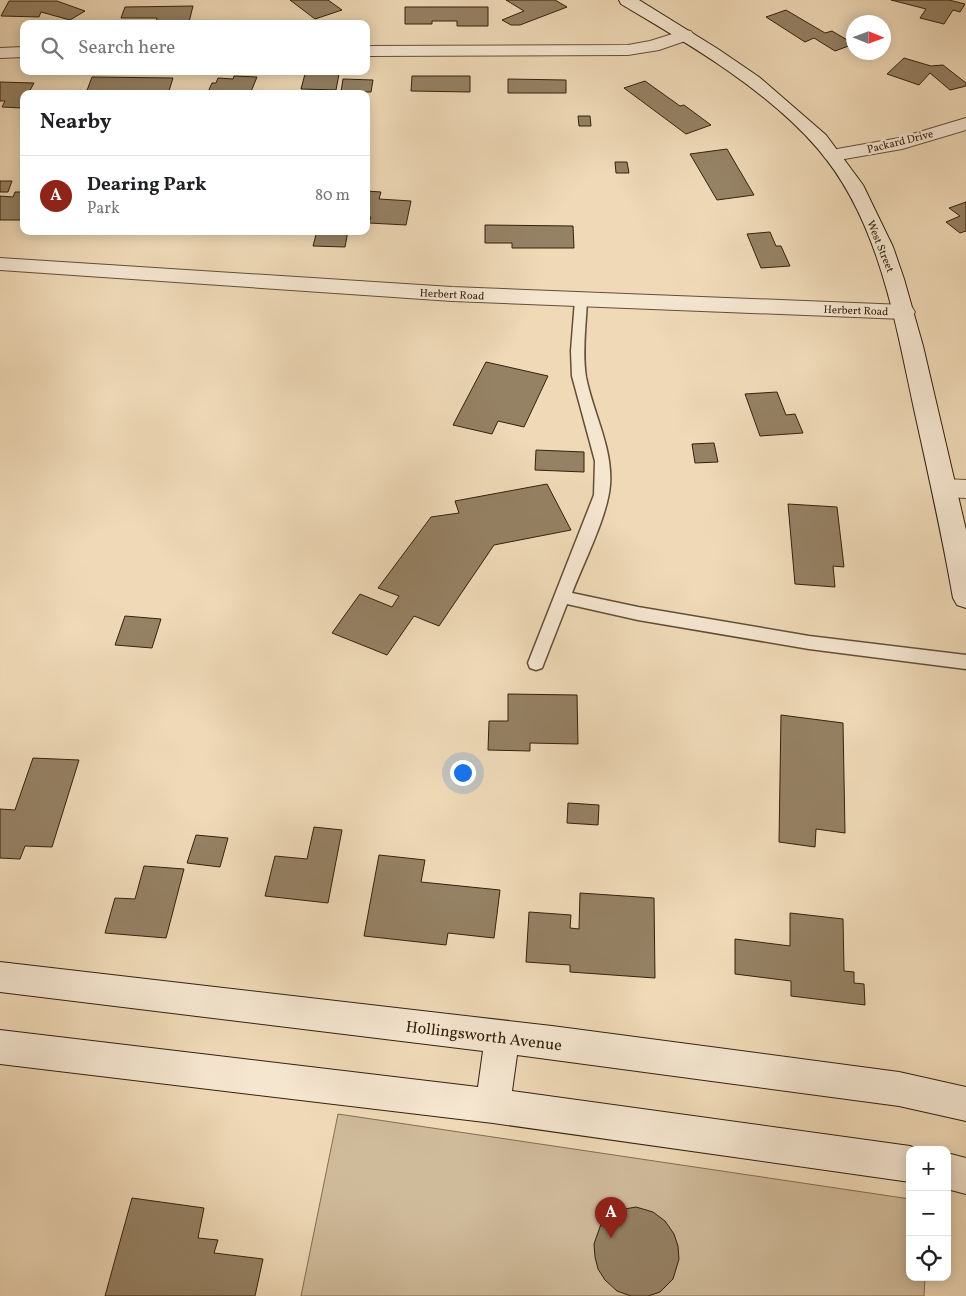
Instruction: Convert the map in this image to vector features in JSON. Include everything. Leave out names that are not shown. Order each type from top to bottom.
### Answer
[{"type":"street","name":"West Street","points":[[627,0],[735,68],[772,96],[833,155],[858,196],[872,222],[887,258],[955,488],[966,598]]},
{"type":"street","points":[[370,51],[628,50],[653,46],[685,35]]},
{"type":"street","points":[[0,53],[20,52]]},
{"type":"street","name":"Packard Drive","points":[[833,155],[887,146],[966,124]]},
{"type":"street","name":"Herbert Road","points":[[0,264],[429,293],[904,312]]},
{"type":"street","name":"Hollingsworth Avenue","points":[[0,976],[502,1037],[899,1089],[966,1104]]},
{"type":"street","points":[[493,1106],[502,1037]]},
{"type":"street","points":[[0,1047],[493,1106],[906,1163]]},
{"type":"street","points":[[951,1172],[966,1176]]},
{"type":"lane","points":[[536,663],[601,500],[604,474],[579,376],[578,351],[581,300]]},
{"type":"lane","points":[[562,597],[610,609],[795,642],[884,654],[966,662]]},
{"type":"shaded area","points":[[338,1114],[906,1198],[906,1281],[925,1281],[924,1296],[301,1296]]},
{"type":"building","points":[[290,0],[328,0],[342,10],[315,19]]},
{"type":"building","points":[[506,0],[555,0],[567,7],[520,25],[511,25],[502,20],[524,11]]},
{"type":"building","points":[[891,0],[949,0],[965,4],[960,12],[953,10],[944,24],[920,18],[926,9]]},
{"type":"building","points":[[9,1],[57,1],[85,11],[70,20],[41,12],[39,17],[1,16]]},
{"type":"building","points":[[193,6],[190,20],[121,18],[125,7]]},
{"type":"building","points":[[405,7],[488,7],[488,26],[457,26],[457,21],[432,21],[432,24],[405,24]]},
{"type":"building","points":[[786,10],[825,33],[832,31],[846,39],[846,47],[835,51],[814,38],[805,42],[766,17]]},
{"type":"building","points":[[904,58],[931,66],[943,65],[966,83],[966,86],[950,90],[930,73],[919,85],[887,74]]},
{"type":"building","points":[[305,75],[339,75],[336,90],[301,89]]},
{"type":"building","points":[[234,76],[257,77],[252,90],[209,90],[212,83],[216,83],[218,78],[233,79]]},
{"type":"building","points":[[412,76],[470,76],[470,92],[411,91]]},
{"type":"building","points":[[92,77],[173,78],[169,90],[87,90]]},
{"type":"building","points":[[343,79],[373,80],[371,92],[370,90],[341,90]]},
{"type":"building","points":[[508,79],[566,80],[566,93],[508,93]]},
{"type":"building","points":[[645,81],[680,106],[684,105],[711,125],[686,134],[624,88]]},
{"type":"building","points":[[0,82],[34,83],[30,90],[20,90],[20,108],[2,107],[5,101],[0,101]]},
{"type":"building","points":[[578,116],[590,116],[591,126],[579,126]]},
{"type":"building","points":[[727,149],[754,195],[717,200],[690,154]]},
{"type":"building","points":[[615,162],[627,162],[629,173],[616,173]]},
{"type":"building","points":[[0,181],[12,181],[8,192],[0,192]]},
{"type":"building","points":[[370,191],[381,192],[379,199],[411,201],[406,225],[370,223]]},
{"type":"building","points":[[15,192],[20,192],[20,220],[0,220],[0,196],[13,197]]},
{"type":"building","points":[[966,202],[966,231],[960,233],[946,222],[960,216],[949,208]]},
{"type":"building","points":[[485,225],[573,226],[574,248],[512,248],[512,243],[485,243]]},
{"type":"building","points":[[770,232],[776,246],[781,246],[790,266],[761,268],[747,234]]},
{"type":"building","points":[[316,235],[347,235],[345,247],[313,246]]},
{"type":"building","points":[[486,362],[548,376],[524,427],[498,421],[492,434],[453,425]]},
{"type":"building","points":[[777,392],[786,415],[795,414],[803,433],[760,436],[745,394]]},
{"type":"building","points":[[714,443],[718,462],[695,463],[692,444]]},
{"type":"building","points":[[536,450],[584,452],[584,472],[535,470]]},
{"type":"building","points":[[547,484],[571,530],[494,545],[439,626],[414,616],[387,655],[332,633],[360,594],[392,607],[399,596],[378,588],[431,517],[459,513],[455,501]]},
{"type":"building","points":[[788,504],[837,507],[844,567],[833,566],[835,587],[795,584]]},
{"type":"building","points":[[125,616],[161,619],[152,648],[115,645]]},
{"type":"building","points":[[508,694],[577,695],[578,744],[530,743],[530,751],[488,750],[489,721],[508,721]]},
{"type":"building","points":[[781,715],[843,723],[845,833],[816,829],[815,847],[779,842]]},
{"type":"building","points":[[33,758],[79,760],[52,847],[25,846],[20,859],[0,858],[0,809],[15,810]]},
{"type":"building","points":[[568,803],[599,805],[598,825],[567,823]]},
{"type":"building","points":[[314,827],[342,830],[328,903],[265,896],[275,856],[307,859]]},
{"type":"building","points":[[196,835],[228,838],[220,867],[187,863]]},
{"type":"building","points":[[379,855],[425,860],[421,882],[500,890],[494,938],[448,933],[446,945],[364,936]]},
{"type":"building","points":[[144,866],[184,869],[166,938],[105,933],[115,898],[135,899]]},
{"type":"building","points":[[580,893],[654,898],[655,978],[570,972],[570,965],[526,962],[529,912],[571,915],[570,928],[579,929]]},
{"type":"building","points":[[790,913],[843,919],[844,971],[854,972],[854,983],[864,984],[865,1005],[791,996],[791,981],[735,974],[735,939],[790,946]]},
{"type":"building","points":[[132,1198],[204,1208],[198,1238],[218,1240],[214,1253],[263,1259],[255,1296],[105,1296]]},
{"type":"building","points":[[636,1207],[653,1212],[665,1221],[674,1234],[678,1246],[679,1259],[673,1279],[660,1292],[648,1296],[631,1296],[617,1291],[605,1280],[598,1269],[595,1257],[594,1244],[601,1224],[619,1210]]},
{"type":"place","name":"Dearing Park","points":[[611,1238]]}]
